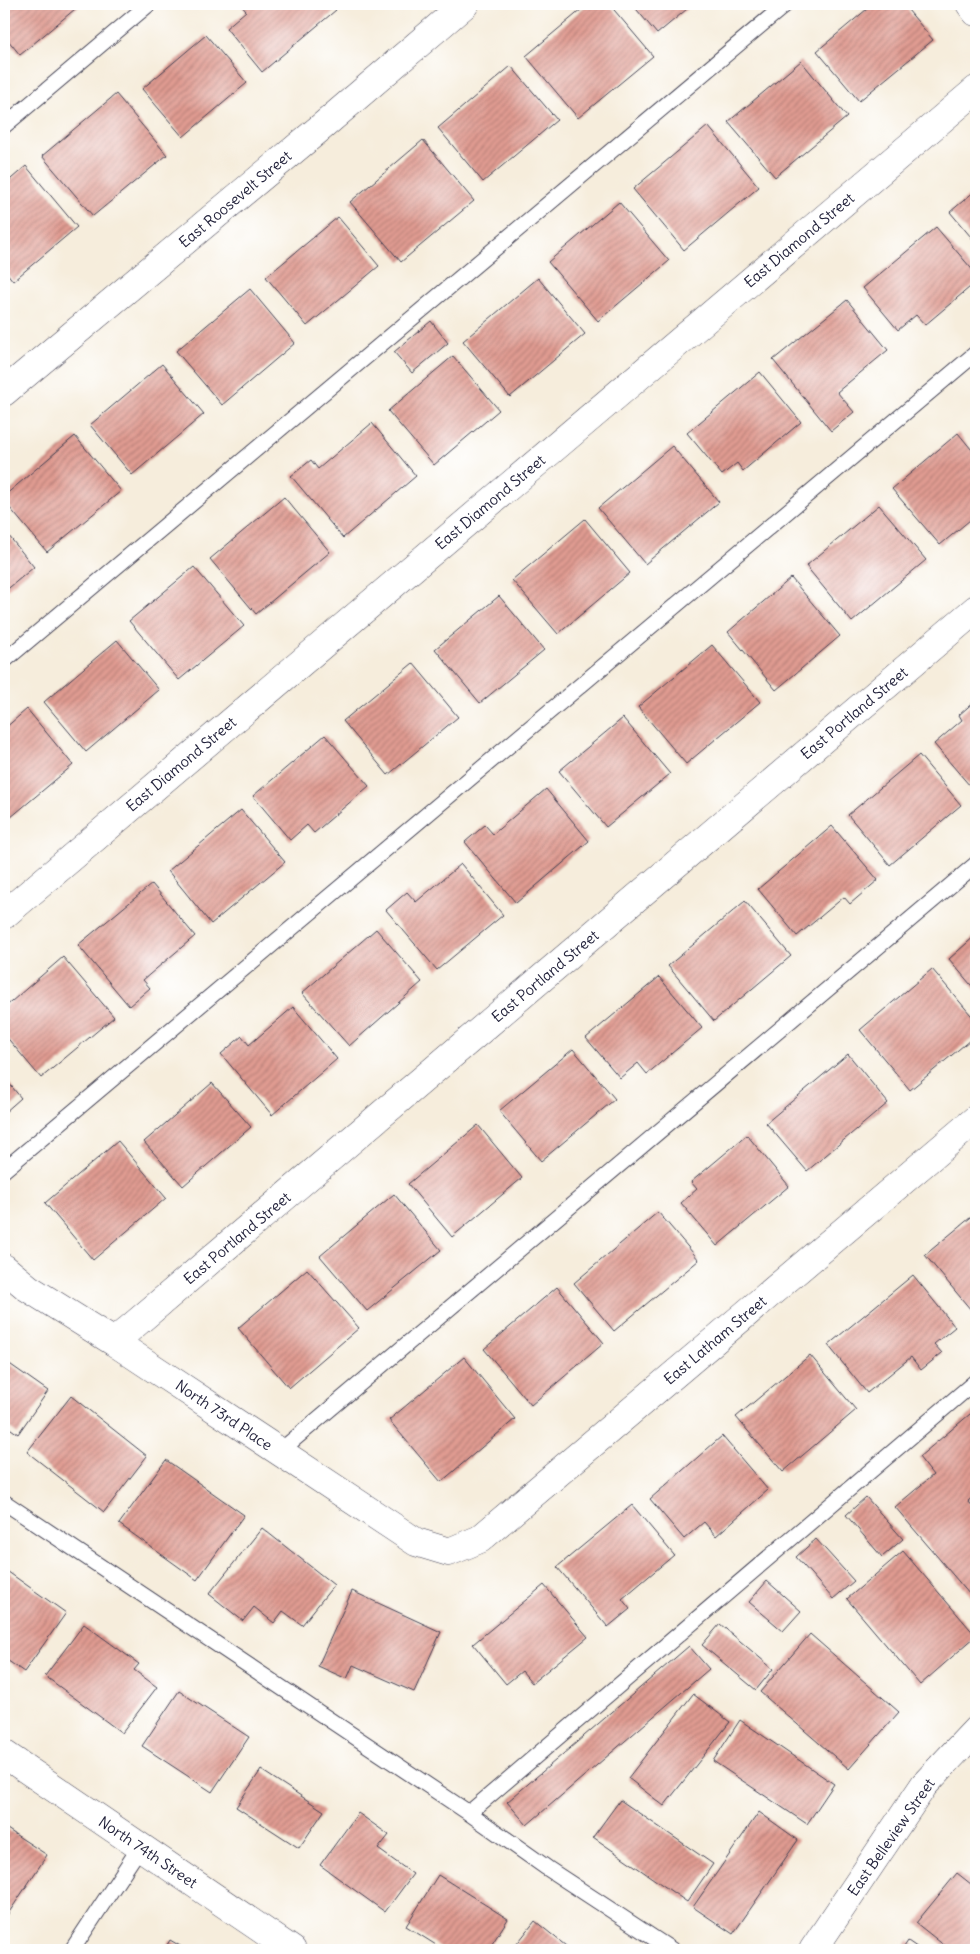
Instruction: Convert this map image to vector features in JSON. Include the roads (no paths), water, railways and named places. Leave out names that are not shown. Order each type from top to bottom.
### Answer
[{"type":"street","name":"East Roosevelt Street","points":[[4,392],[466,4]]},
{"type":"street","points":[[970,4],[976,12]]},
{"type":"street","name":"East Diamond Street","points":[[4,915],[976,90]]},
{"type":"street","name":"East Portland Street","points":[[114,1342],[976,609]]},
{"type":"street","name":"East Latham Street","points":[[449,1552],[480,1539],[976,1119]]},
{"type":"street","name":"North 73rd Place","points":[[4,1268],[28,1288],[114,1342],[416,1542],[449,1552]]},
{"type":"street","name":"East Belleview Street","points":[[814,1950],[924,1785],[976,1730]]},
{"type":"street","name":"North 74th Street","points":[[4,1754],[292,1950]]},
{"type":"lane","points":[[4,126],[149,4]]},
{"type":"lane","points":[[4,661],[786,4]]},
{"type":"lane","points":[[4,1170],[976,353]]},
{"type":"lane","points":[[279,1452],[976,864]]},
{"type":"lane","points":[[469,1813],[976,1381]]},
{"type":"lane","points":[[4,1502],[469,1813],[547,1868],[672,1950]]},
{"type":"lane","points":[[72,1950],[140,1847]]}]
